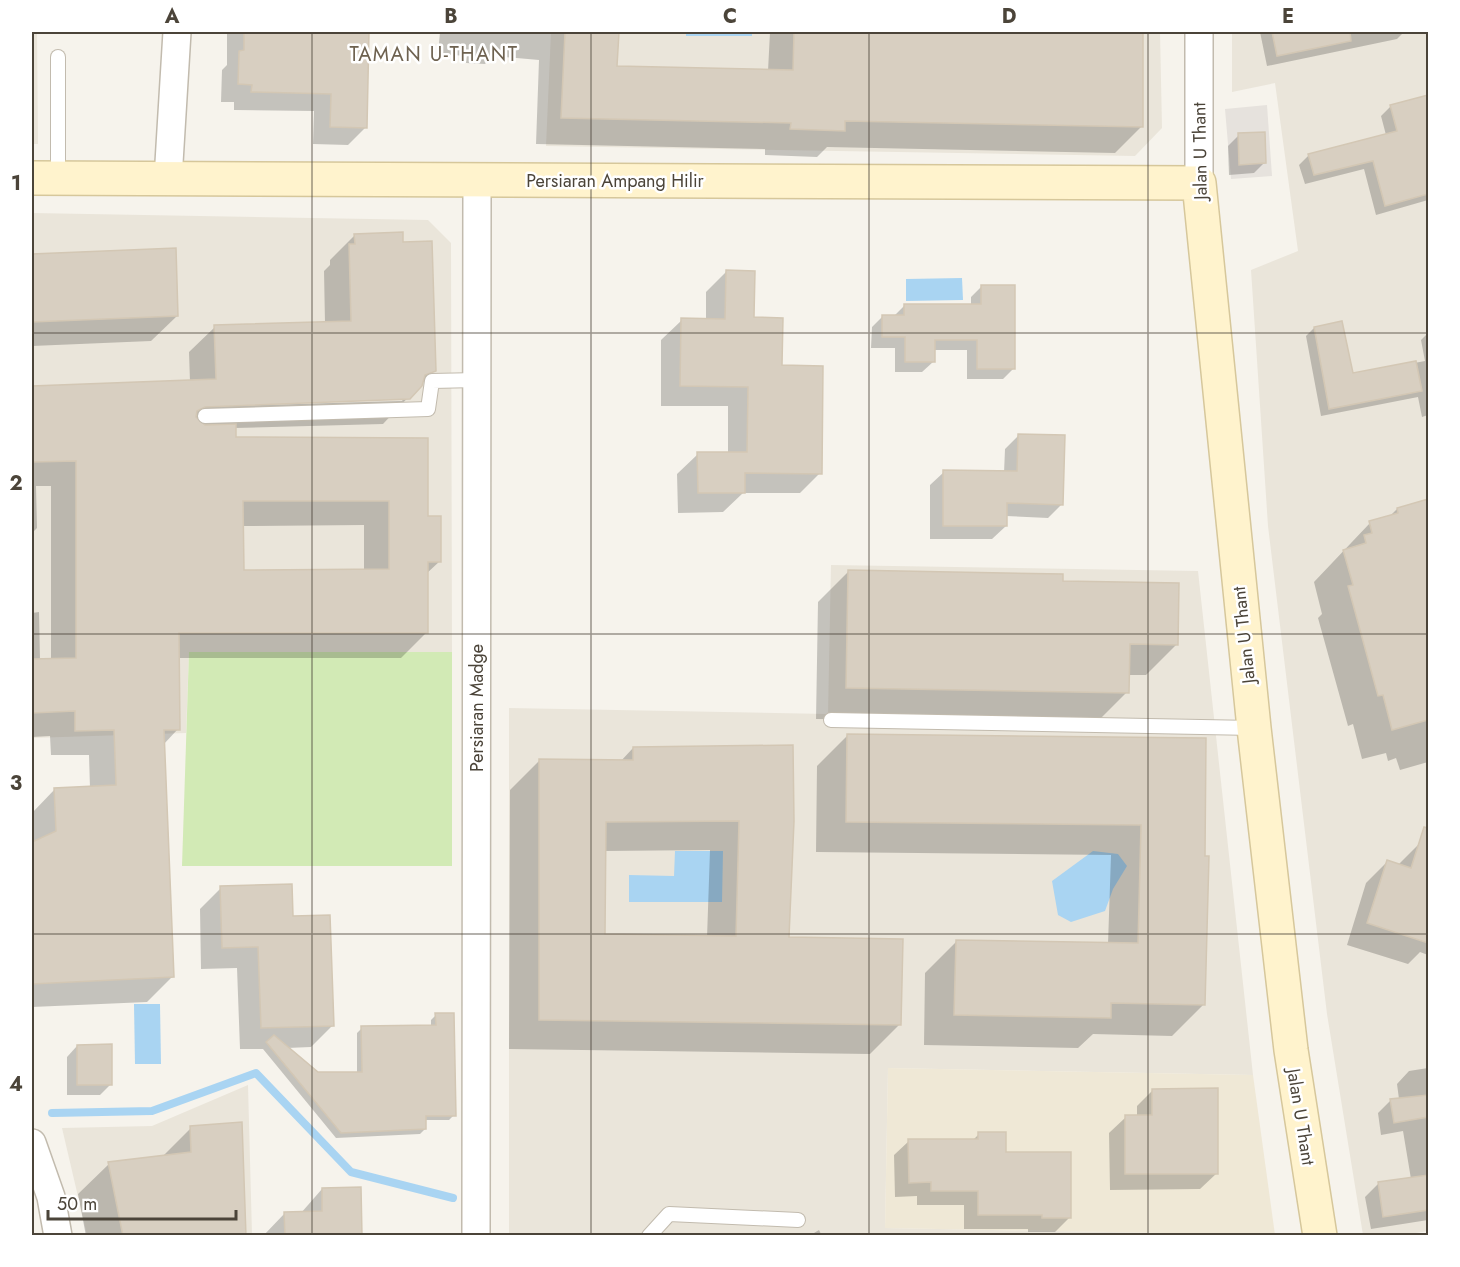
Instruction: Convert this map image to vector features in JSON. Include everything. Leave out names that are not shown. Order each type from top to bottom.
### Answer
[{"type":"street","points":[[168,179],[177,32]]},
{"type":"street","name":"Jalan U Thant","points":[[1200,32],[1199,183],[1254,728],[1291,1050],[1320,1236]]},
{"type":"street","name":"Persiaran Ampang Hilir","points":[[45,178],[1199,183]]},
{"type":"street","name":"Persiaran Madge","points":[[476,1236],[477,180]]},
{"type":"street","points":[[32,1143],[51,1197],[58,1236]]},
{"type":"lane","points":[[45,178],[58,57]]},
{"type":"lane","points":[[205,416],[428,409],[432,381],[477,380]]},
{"type":"lane","points":[[831,720],[1254,728]]},
{"type":"lane","points":[[649,1236],[669,1215],[798,1220]]},
{"type":"shaded area","points":[[32,32],[37,32],[38,144],[32,144]]},
{"type":"shaded area","points":[[551,32],[1160,32],[1162,128],[1135,156],[546,146]]},
{"type":"shaded area","points":[[1232,32],[1428,32],[1428,1231],[1404,1235],[1363,1235],[1327,1014],[1268,526],[1251,270],[1298,251],[1275,83],[1232,92]]},
{"type":"shaded area","points":[[1267,105],[1272,176],[1231,179],[1225,109]]},
{"type":"shaded area","points":[[32,213],[428,220],[451,243],[452,652],[189,652],[186,733],[32,738]]},
{"type":"shaded area","points":[[831,565],[1198,571],[1253,1075],[888,1068],[885,1228],[1275,1235],[509,1235],[509,708],[828,714]]},
{"type":"shaded area","points":[[888,1068],[1253,1075],[1275,1235],[885,1228]]},
{"type":"shaded area","points":[[248,1085],[252,1235],[87,1235],[62,1128],[152,1126]]},
{"type":"green space","points":[[189,652],[452,652],[452,866],[182,866]]},
{"type":"water","points":[[686,32],[752,32],[752,36],[686,36]]},
{"type":"water","points":[[962,278],[963,300],[906,301],[906,279]]},
{"type":"water","points":[[675,851],[723,851],[722,902],[629,902],[629,875],[674,876]]},
{"type":"water","points":[[1093,851],[1118,854],[1127,866],[1113,889],[1105,911],[1071,922],[1058,915],[1052,881]]},
{"type":"water","points":[[134,1004],[160,1004],[161,1064],[135,1064]]},
{"type":"building","points":[[244,32],[369,32],[367,128],[330,127],[331,94],[251,92],[252,85],[238,84],[239,51],[244,50]]},
{"type":"building","points":[[565,32],[619,32],[617,66],[793,70],[794,32],[1143,32],[1143,127],[845,121],[845,131],[790,129],[791,123],[561,118]]},
{"type":"building","points":[[1272,32],[1350,32],[1351,41],[1277,56]]},
{"type":"building","points":[[1428,95],[1428,194],[1385,206],[1373,161],[1314,175],[1308,154],[1397,131],[1390,105]]},
{"type":"building","points":[[1265,132],[1266,163],[1239,165],[1238,133]]},
{"type":"building","points":[[403,232],[403,242],[432,241],[436,371],[425,375],[422,386],[410,399],[205,407],[197,411],[196,417],[205,425],[236,424],[236,437],[428,438],[428,516],[441,516],[441,562],[428,562],[428,633],[179,633],[180,730],[164,730],[174,977],[32,984],[32,842],[56,831],[54,788],[116,785],[114,730],[75,731],[75,711],[32,713],[32,659],[76,658],[76,461],[32,462],[32,386],[216,379],[214,325],[351,321],[349,244],[355,244],[354,234]],"holes":[[[243,501],[389,501],[389,569],[244,570]]]},
{"type":"building","points":[[176,248],[178,316],[32,322],[32,254]]},
{"type":"building","points":[[726,270],[755,271],[754,317],[783,318],[782,365],[823,366],[822,474],[745,473],[745,493],[698,493],[697,452],[747,452],[748,387],[680,386],[681,318],[725,319]]},
{"type":"building","points":[[981,285],[1015,285],[1015,369],[977,369],[977,340],[935,340],[935,362],[905,362],[905,337],[882,337],[882,315],[904,315],[904,304],[981,304]]},
{"type":"building","points":[[1342,321],[1353,373],[1416,361],[1422,391],[1329,409],[1314,327]]},
{"type":"building","points":[[1018,434],[1065,435],[1063,505],[1007,503],[1007,526],[943,526],[943,470],[1017,471]]},
{"type":"building","points":[[1428,499],[1428,720],[1392,730],[1383,695],[1378,696],[1348,586],[1353,585],[1343,550],[1366,543],[1364,535],[1372,533],[1369,521],[1398,513],[1397,508]]},
{"type":"building","points":[[848,570],[1063,574],[1063,581],[1179,583],[1178,645],[1130,644],[1129,693],[846,688]]},
{"type":"building","points":[[847,734],[1206,738],[1205,856],[1209,856],[1205,1005],[1111,1003],[1111,1018],[954,1015],[956,940],[1138,943],[1141,825],[846,822]]},
{"type":"building","points":[[793,745],[794,821],[789,937],[903,939],[901,1025],[539,1020],[539,759],[633,760],[633,747]],"holes":[[[739,821],[736,936],[605,934],[606,822]]]},
{"type":"building","points":[[1424,827],[1428,828],[1428,943],[1367,923],[1387,860],[1411,868]]},
{"type":"building","points":[[292,884],[293,916],[330,915],[334,1026],[261,1028],[258,947],[222,948],[220,886]]},
{"type":"building","points":[[435,1013],[454,1013],[456,1116],[426,1116],[426,1129],[341,1133],[266,1042],[274,1035],[318,1072],[362,1072],[361,1026],[436,1025]]},
{"type":"building","points":[[112,1044],[112,1085],[77,1085],[77,1045]]},
{"type":"building","points":[[1218,1088],[1218,1174],[1125,1174],[1125,1115],[1152,1115],[1152,1089]]},
{"type":"building","points":[[1428,1095],[1428,1117],[1394,1123],[1390,1099]]},
{"type":"building","points":[[242,1122],[246,1236],[123,1236],[108,1162],[191,1152],[190,1126]]},
{"type":"building","points":[[978,1132],[1006,1132],[1006,1152],[1071,1152],[1071,1218],[1042,1218],[1042,1215],[978,1215],[978,1191],[931,1191],[931,1182],[909,1183],[908,1139],[978,1139]]},
{"type":"building","points":[[1428,1175],[1428,1210],[1383,1217],[1378,1182]]},
{"type":"building","points":[[361,1187],[362,1236],[285,1236],[284,1212],[322,1211],[322,1188]]},
{"type":"waterway","points":[[52,1113],[152,1111],[256,1073],[351,1172],[453,1198]]},
{"type":"district","name":"TAMAN U-THANT","points":[[434,54]]}]
